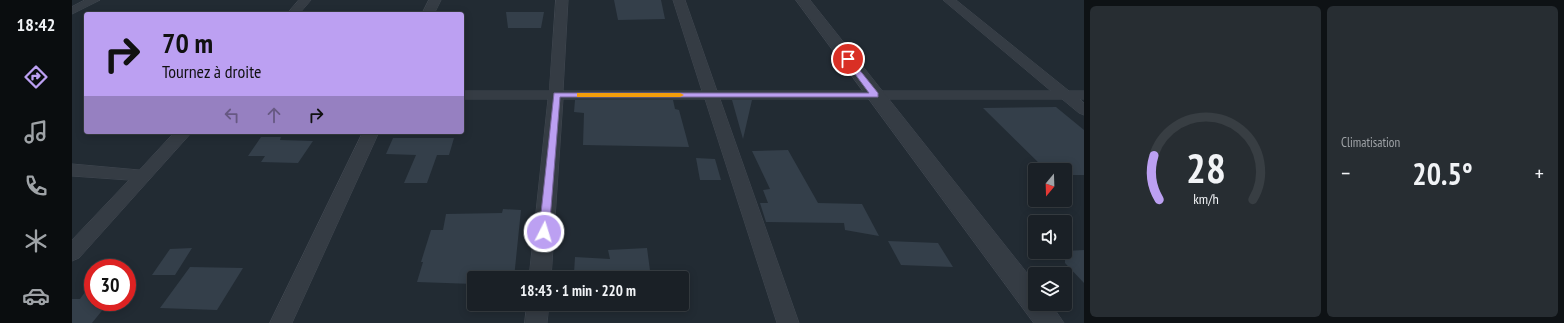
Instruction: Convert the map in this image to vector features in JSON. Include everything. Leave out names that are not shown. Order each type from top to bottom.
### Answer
[{"type":"street","points":[[72,11],[94,0]]},
{"type":"street","points":[[294,12],[306,0]]},
{"type":"street","points":[[429,12],[435,0]]},
{"type":"street","points":[[541,271],[556,95],[562,0]]},
{"type":"street","points":[[679,0],[788,323]]},
{"type":"street","points":[[802,0],[1028,295]]},
{"type":"street","points":[[949,0],[1084,110]]},
{"type":"street","points":[[464,95],[1084,95]]},
{"type":"street","points":[[72,253],[182,134]]},
{"type":"street","points":[[281,323],[370,134]]},
{"type":"street","points":[[72,170],[143,176]]},
{"type":"street","points":[[536,323],[537,311]]},
{"type":"street","points":[[1041,311],[1050,323]]},
{"type":"building","points":[[614,0],[661,0],[665,19],[618,20]]},
{"type":"building","points":[[506,12],[544,12],[541,28],[508,28]]},
{"type":"building","points":[[575,100],[673,100],[675,109],[679,110],[689,147],[583,145],[584,113],[574,112]]},
{"type":"building","points":[[732,100],[752,100],[743,139]]},
{"type":"building","points":[[1056,107],[1084,130],[1084,175],[1072,175],[1072,163],[1039,163],[983,108]]},
{"type":"building","points":[[261,137],[281,137],[280,140],[313,141],[298,163],[261,162],[265,156],[248,156]]},
{"type":"building","points":[[393,138],[454,138],[449,155],[437,155],[427,183],[404,183],[416,155],[386,154]]},
{"type":"building","points":[[788,150],[818,203],[862,204],[879,236],[845,230],[844,223],[766,222],[760,203],[768,203],[763,190],[770,189],[752,151]]},
{"type":"building","points":[[696,158],[715,159],[721,180],[700,180]]},
{"type":"building","points":[[503,209],[521,210],[515,271],[467,271],[467,284],[417,282],[423,262],[421,262],[431,230],[443,230],[446,214],[502,213]]},
{"type":"building","points":[[888,241],[938,243],[953,267],[901,265]]},
{"type":"building","points":[[192,248],[175,275],[152,275],[170,249]]},
{"type":"building","points":[[647,248],[650,271],[574,271],[575,257],[610,259],[608,250]]},
{"type":"building","points":[[1084,250],[1084,283],[1072,270],[1072,267],[1069,267],[1065,263],[1065,259],[1072,259],[1072,251]]},
{"type":"building","points":[[190,267],[243,268],[217,310],[160,308]]},
{"type":"building","points":[[84,293],[84,311],[102,311],[92,323],[72,323],[72,299],[80,299]]},
{"type":"slow traffic","points":[[579,95],[680,95]]},
{"type":"route","points":[[544,232],[556,95],[875,95],[848,59]]}]
